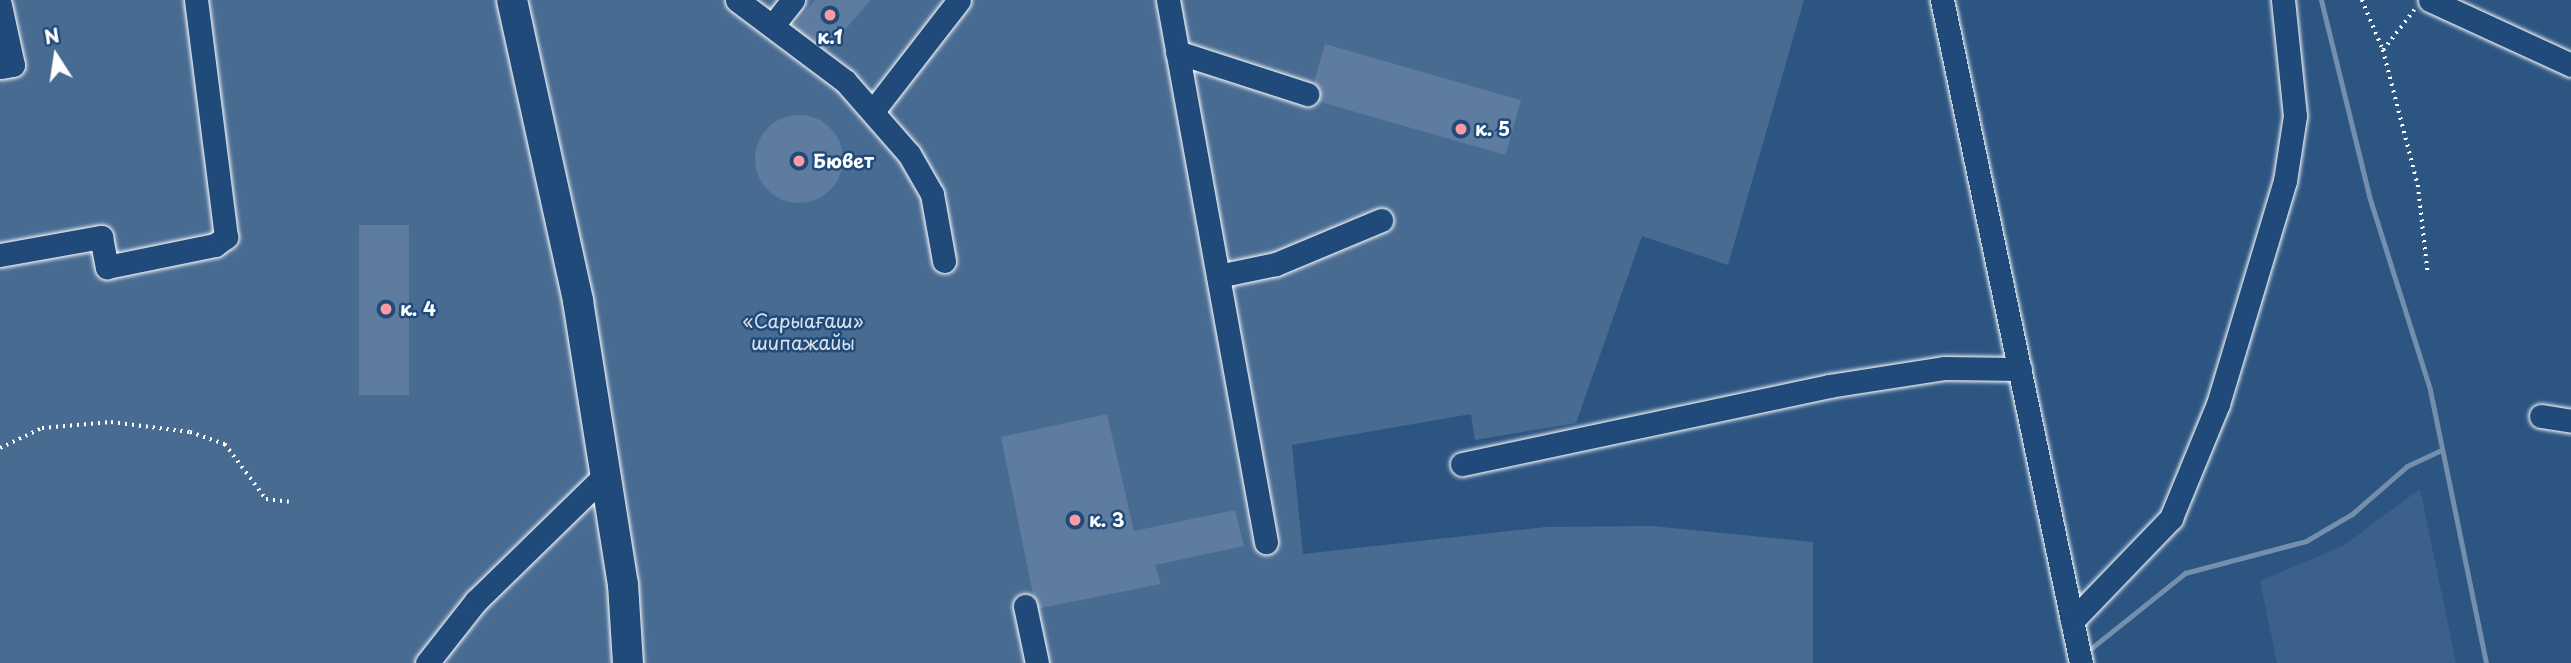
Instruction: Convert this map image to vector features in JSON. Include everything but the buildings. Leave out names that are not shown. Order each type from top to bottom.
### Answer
[{"type":"main road","points":[[512,0],[578,301],[606,474],[628,663]]},
{"type":"street","points":[[0,255],[102,237],[107,267],[215,245],[226,237],[196,0]]},
{"type":"street","points":[[737,0],[774,24],[873,111],[932,194],[944,261]]},
{"type":"street","points":[[774,24],[793,0]]},
{"type":"street","points":[[873,111],[959,0]]},
{"type":"street","points":[[1168,0],[1265,542]]},
{"type":"street","points":[[1942,0],[2081,663]]},
{"type":"street","points":[[2072,621],[2171,518],[2218,404],[2285,181],[2295,116],[2283,0]]},
{"type":"street","points":[[2430,0],[2571,65]]},
{"type":"street","points":[[0,5],[13,65],[0,67]]},
{"type":"street","points":[[1177,52],[1307,94]]},
{"type":"street","points":[[1218,276],[1276,264],[1381,220]]},
{"type":"street","points":[[1462,464],[1829,386],[1944,368],[2020,369]]},
{"type":"street","points":[[2541,416],[2571,421]]},
{"type":"street","points":[[427,663],[476,601],[606,474]]},
{"type":"street","points":[[1025,606],[1037,663]]},
{"type":"path","points":[[2362,0],[2383,50],[2418,185],[2428,274]]},
{"type":"path","points":[[2383,50],[2421,0]]},
{"type":"path","points":[[0,448],[43,428],[110,422],[191,432],[225,444],[266,499],[289,502]]},
{"type":"shaded area","points":[[2420,489],[2456,663],[2277,663],[2260,581],[2343,546]]},
{"type":"green space","name":"«Сарыағаш» шипажайы","points":[[0,0],[1804,0],[1728,265],[1642,236],[1576,423],[1475,440],[1471,414],[1292,445],[1303,554],[1546,527],[1652,526],[1813,542],[1813,663],[0,663]]},
{"type":"waterway","points":[[2321,0],[2369,196],[2430,390],[2486,663]]},
{"type":"waterway","points":[[2084,654],[2185,573],[2306,541],[2352,514],[2407,466],[2442,450]]},
{"type":"place","name":"к.1","points":[[830,15]]},
{"type":"place","name":"к. 5","points":[[1461,129]]},
{"type":"place","name":"Бювет","points":[[799,161]]},
{"type":"place","name":"к. 4","points":[[386,309]]},
{"type":"place","name":"к. 3","points":[[1075,520]]}]
